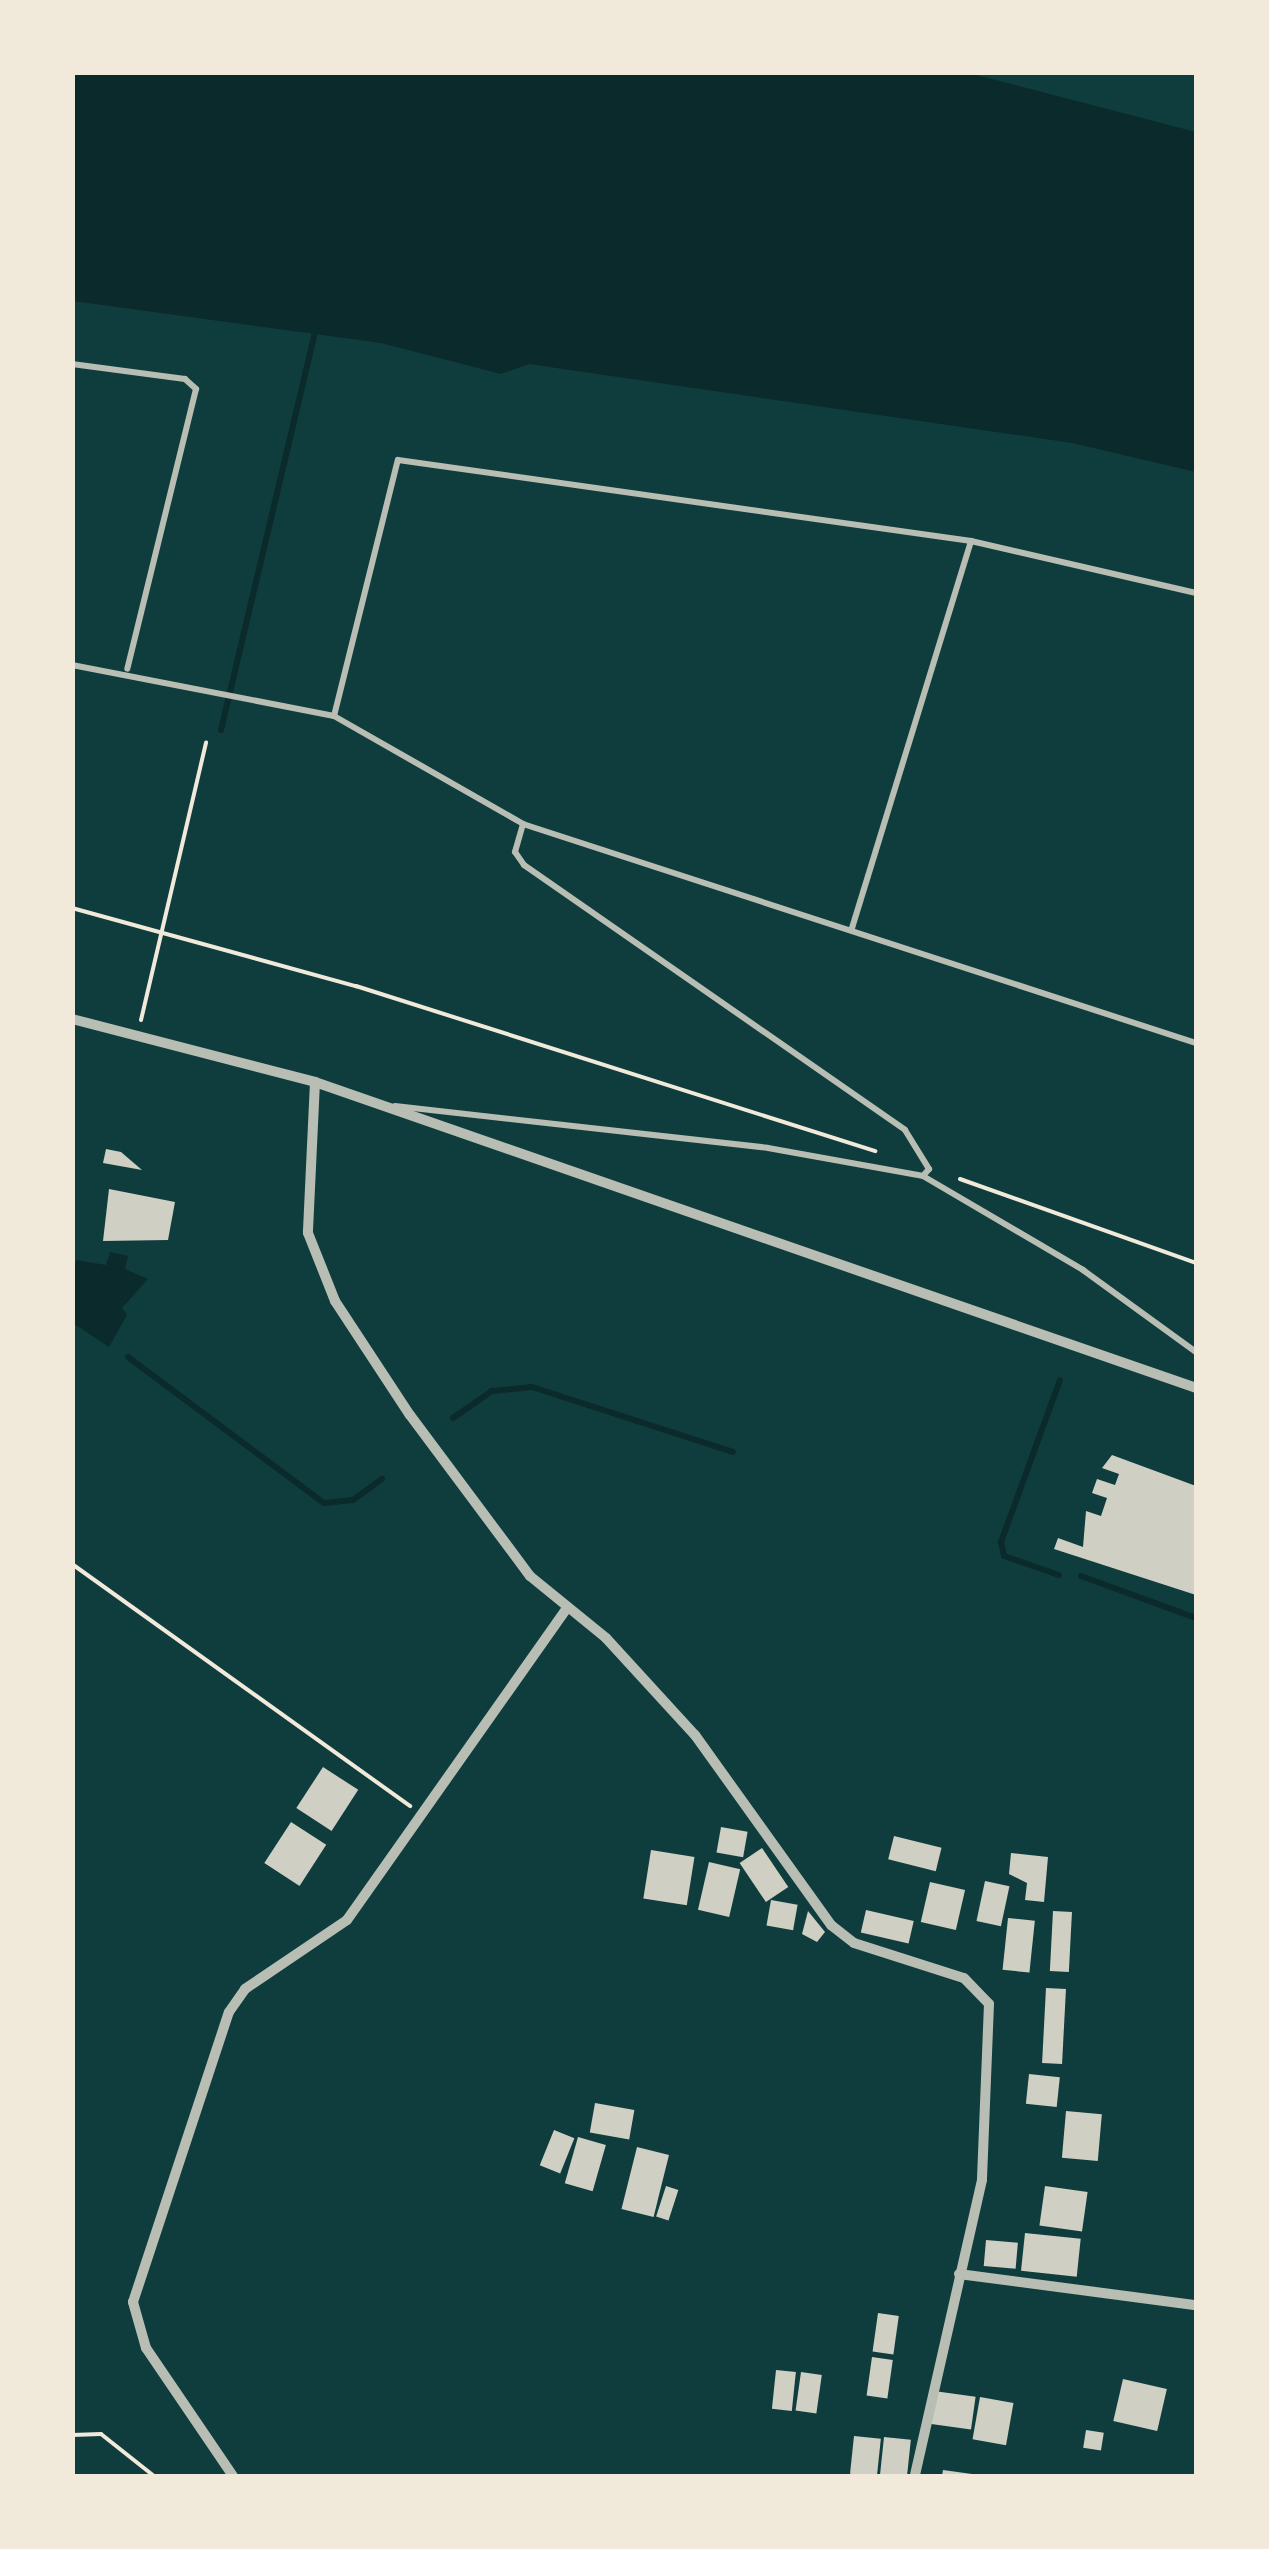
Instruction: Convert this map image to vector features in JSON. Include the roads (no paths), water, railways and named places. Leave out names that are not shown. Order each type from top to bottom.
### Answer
[{"type":"street","points":[[72,1019],[316,1082],[1196,1388]]},
{"type":"street","points":[[316,1082],[306,1202],[318,1267],[410,1415],[530,1576],[566,1610],[606,1638],[695,1735],[832,1924],[854,1943],[964,1978],[989,2004],[982,2180],[914,2476]]},
{"type":"street","points":[[233,2476],[146,2348],[136,2277],[236,1999],[338,1929],[425,1814],[566,1610]]},
{"type":"street","points":[[959,2274],[1196,2305]]},
{"type":"lane","points":[[72,364],[184,379],[196,388],[127,668]]},
{"type":"lane","points":[[334,716],[398,460],[971,541],[1196,593]]},
{"type":"lane","points":[[852,928],[971,541]]},
{"type":"lane","points":[[72,665],[127,668],[334,716],[523,824],[1196,1043]]},
{"type":"lane","points":[[523,824],[515,852],[524,865],[905,1130],[929,1169],[923,1176]]},
{"type":"lane","points":[[379,1104],[768,1148],[923,1176],[1083,1270],[1196,1352]]},
{"type":"water","points":[[73,72],[969,73],[1196,132],[1196,472],[1072,443],[529,364],[501,374],[381,343],[73,301]]},
{"type":"water","points":[[110,1252],[128,1256],[125,1269],[148,1279],[122,1308],[127,1315],[109,1347],[73,1323],[72,1278],[76,1260],[106,1265]]},
{"type":"waterway","points":[[221,730],[316,327]]},
{"type":"waterway","points":[[128,1357],[324,1503],[353,1500],[382,1479]]},
{"type":"waterway","points":[[1059,1575],[1004,1556],[1001,1542],[1060,1380]]},
{"type":"waterway","points":[[453,1418],[492,1391],[532,1387],[733,1452]]},
{"type":"waterway","points":[[1081,1576],[1196,1618]]}]
